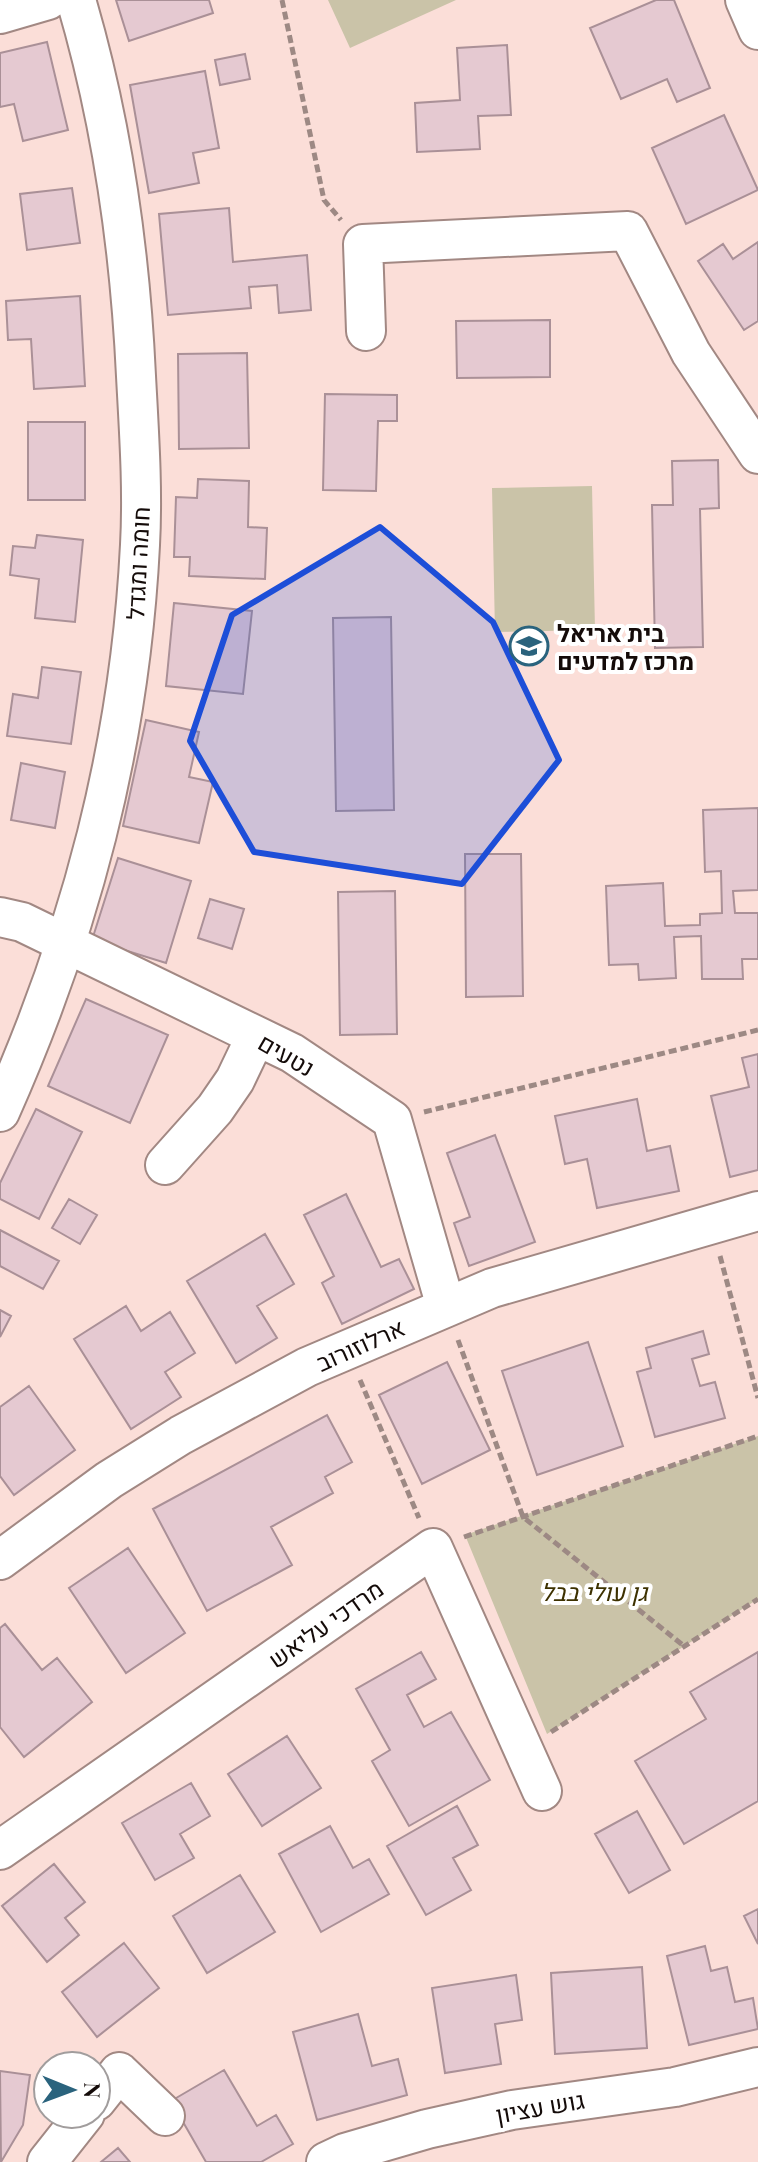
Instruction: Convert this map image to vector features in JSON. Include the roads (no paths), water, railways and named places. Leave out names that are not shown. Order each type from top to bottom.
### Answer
[{"type":"street","points":[[0,14],[48,0]]},
{"type":"street","name":"חומה ומגדל","points":[[0,1112],[48,997],[93,852],[116,747],[133,637],[141,542],[134,322],[120,191],[93,57],[76,0]]},
{"type":"street","points":[[745,0],[758,30]]},
{"type":"street","points":[[366,331],[363,244],[628,231],[691,353],[758,454]]},
{"type":"street","name":"נטעים","points":[[0,917],[22,922],[292,1053],[392,1120],[446,1307]]},
{"type":"street","points":[[165,1165],[215,1109],[235,1080],[256,1036]]},
{"type":"street","name":"ארלוזורוב","points":[[0,1560],[109,1480],[181,1435],[307,1367],[492,1288],[758,1211]]},
{"type":"street","name":"מרדכי עליאש","points":[[0,1850],[433,1548],[542,1791]]},
{"type":"street","name":"גוש עציון","points":[[326,2162],[345,2153],[413,2133],[512,2110],[675,2087],[758,2067]]},
{"type":"street","points":[[112,2081],[119,2072],[165,2116]]},
{"type":"street","points":[[47,2162],[72,2130]]},
{"type":"place","name":"בית אריאל מרכז למדעים","points":[[529,646]]},
{"type":"park label","name":"גן עולי בבל","points":[[594,1591]]}]
